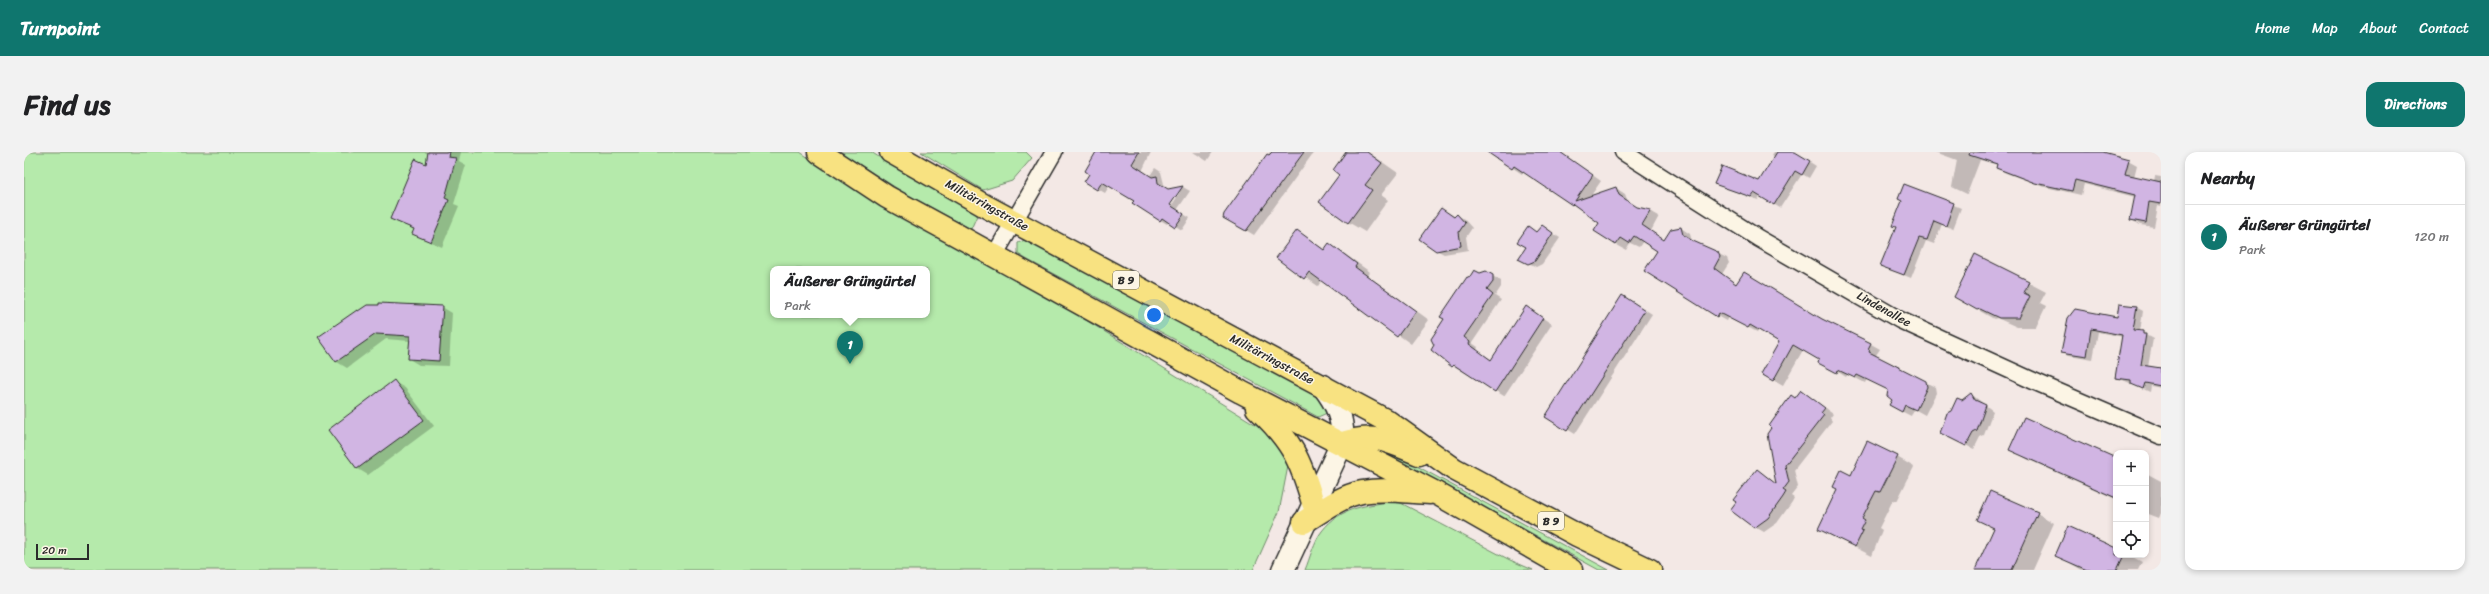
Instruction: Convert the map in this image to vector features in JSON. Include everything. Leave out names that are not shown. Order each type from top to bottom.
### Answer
[{"type":"main road","points":[[819,152],[887,196],[994,256],[1241,392],[1436,493],[1571,570]]},
{"type":"main road","name":"Militärringstraße","points":[[891,152],[1014,221],[1387,421],[1454,468],[1577,535],[1650,570]]},
{"type":"main road","points":[[1283,570],[1342,443],[1343,425],[1340,412],[1336,403],[1323,386]]},
{"type":"main road","points":[[1241,392],[1281,431],[1293,448],[1309,512]]},
{"type":"main road","name":"B 9","points":[[1342,443],[1360,437],[1375,437],[1454,468]]},
{"type":"main road","points":[[1309,512],[1361,492],[1381,490],[1436,493]]},
{"type":"street","points":[[994,256],[1054,152]]},
{"type":"street","name":"Lindenallee","points":[[1623,152],[1758,238],[1900,320],[2038,383],[2161,436]]},
{"type":"green space","points":[[24,152],[800,152],[867,197],[1063,306],[1271,434],[1289,461],[1279,512],[1253,570],[24,570]]},
{"type":"green space","points":[[840,152],[871,152],[906,174],[979,211],[971,229],[901,191]]},
{"type":"green space","points":[[921,152],[1026,152],[1032,158],[1012,181],[983,190]]},
{"type":"green space","points":[[1027,239],[1317,396],[1324,402],[1327,413],[1318,417],[1026,259],[1018,254],[1018,243]]},
{"type":"green space","points":[[1376,444],[1609,570],[1599,570],[1390,456],[1375,447]]},
{"type":"green space","points":[[1397,501],[1510,560],[1533,570],[1305,570],[1319,535],[1338,516],[1356,508]]},
{"type":"building","points":[[428,152],[449,152],[448,157],[456,158],[445,198],[449,200],[431,242],[412,234],[414,229],[390,219],[415,159],[426,164]]},
{"type":"building","points":[[1096,152],[1139,152],[1132,164],[1152,177],[1157,176],[1158,183],[1168,189],[1183,186],[1170,205],[1184,214],[1175,227],[1162,218],[1160,221],[1132,203],[1134,201],[1102,182],[1097,190],[1084,182],[1089,174],[1085,171]]},
{"type":"building","points":[[1272,152],[1304,152],[1246,231],[1223,218],[1224,214],[1267,154],[1269,155]]},
{"type":"building","points":[[1346,152],[1367,152],[1382,163],[1365,185],[1372,190],[1348,223],[1319,202],[1339,175],[1333,170]]},
{"type":"building","points":[[1487,152],[1560,152],[1593,175],[1575,201],[1616,187],[1619,195],[1637,207],[1651,210],[1642,225],[1664,240],[1671,229],[1681,227],[1683,235],[1718,252],[1720,257],[1714,268],[1736,284],[1744,272],[1822,319],[1871,343],[1868,349],[1870,350],[1869,352],[1926,381],[1927,387],[1916,410],[1905,405],[1902,412],[1889,405],[1892,400],[1887,396],[1888,390],[1857,375],[1855,378],[1838,370],[1837,373],[1818,363],[1819,360],[1793,345],[1773,381],[1761,374],[1779,342],[1750,325],[1748,328],[1719,313],[1717,317],[1644,271],[1657,251],[1634,236],[1629,243],[1621,238],[1616,245],[1594,231],[1599,223],[1573,204],[1572,205],[1514,166],[1512,169]]},
{"type":"building","points":[[1777,152],[1795,152],[1810,161],[1802,175],[1795,171],[1774,205],[1754,193],[1751,197],[1714,184],[1722,166],[1759,181]]},
{"type":"building","points":[[1970,152],[2103,152],[2129,159],[2125,174],[2161,182],[2161,204],[2149,202],[2146,223],[2130,220],[2135,195],[2075,180],[2072,191],[2035,183],[1996,168],[1997,164],[1969,155]]},
{"type":"building","points":[[1904,184],[1954,203],[1946,226],[1934,221],[1927,240],[1919,238],[1904,275],[1880,266],[1896,227],[1892,226],[1902,201],[1898,199]]},
{"type":"building","points":[[1441,208],[1454,217],[1457,214],[1465,223],[1459,232],[1461,246],[1436,251],[1419,239]]},
{"type":"building","points":[[1542,225],[1553,233],[1535,261],[1528,264],[1518,259],[1526,247],[1517,242],[1528,226],[1536,232]]},
{"type":"building","points":[[1297,230],[1324,250],[1329,243],[1357,264],[1355,267],[1416,311],[1397,337],[1309,272],[1304,279],[1276,258]]},
{"type":"building","points":[[1975,254],[2029,281],[2024,293],[2030,296],[2019,318],[1999,318],[1980,309],[1977,310],[1954,297]]},
{"type":"building","points":[[1474,270],[1480,273],[1486,271],[1493,275],[1493,282],[1487,290],[1493,295],[1464,337],[1470,342],[1469,344],[1491,360],[1526,306],[1543,318],[1495,392],[1454,365],[1452,367],[1431,350],[1434,345],[1431,339],[1444,319],[1440,317],[1467,277],[1469,278]]},
{"type":"building","points":[[1622,295],[1645,310],[1567,431],[1545,417]]},
{"type":"building","points":[[379,303],[443,306],[439,361],[408,359],[410,336],[376,334],[336,362],[318,337],[357,310],[358,311],[367,305],[379,305]]},
{"type":"building","points":[[2119,304],[2137,306],[2133,330],[2143,331],[2143,334],[2146,334],[2141,365],[2161,368],[2161,386],[2145,383],[2143,389],[2131,384],[2131,380],[2115,378],[2122,335],[2091,329],[2087,356],[2061,352],[2068,318],[2075,309],[2117,317]]},
{"type":"building","points":[[394,380],[424,420],[357,469],[328,430]]},
{"type":"building","points":[[1801,390],[1825,408],[1821,413],[1824,415],[1785,465],[1789,482],[1783,490],[1786,492],[1783,497],[1768,518],[1754,528],[1730,510],[1736,502],[1733,500],[1757,469],[1776,484],[1767,434],[1771,428],[1769,426],[1791,395],[1795,398]]},
{"type":"building","points":[[1971,393],[1975,400],[1986,405],[1977,431],[1973,433],[1966,446],[1940,433],[1947,413],[1951,411],[1957,398],[1962,400]]},
{"type":"building","points":[[2024,417],[2113,457],[2113,497],[2009,450]]},
{"type":"building","points":[[1867,441],[1898,456],[1880,492],[1876,491],[1862,518],[1865,520],[1860,530],[1863,531],[1855,547],[1818,529],[1837,489],[1833,487],[1841,470],[1851,475]]},
{"type":"building","points":[[1990,491],[2038,512],[2012,570],[1975,570],[1994,528],[1977,520]]},
{"type":"building","points":[[2068,526],[2113,547],[2113,558],[2123,558],[2117,570],[2087,570],[2055,556]]},
{"type":"place","name":"Äußerer Grüngürtel","points":[[850,364]]}]
